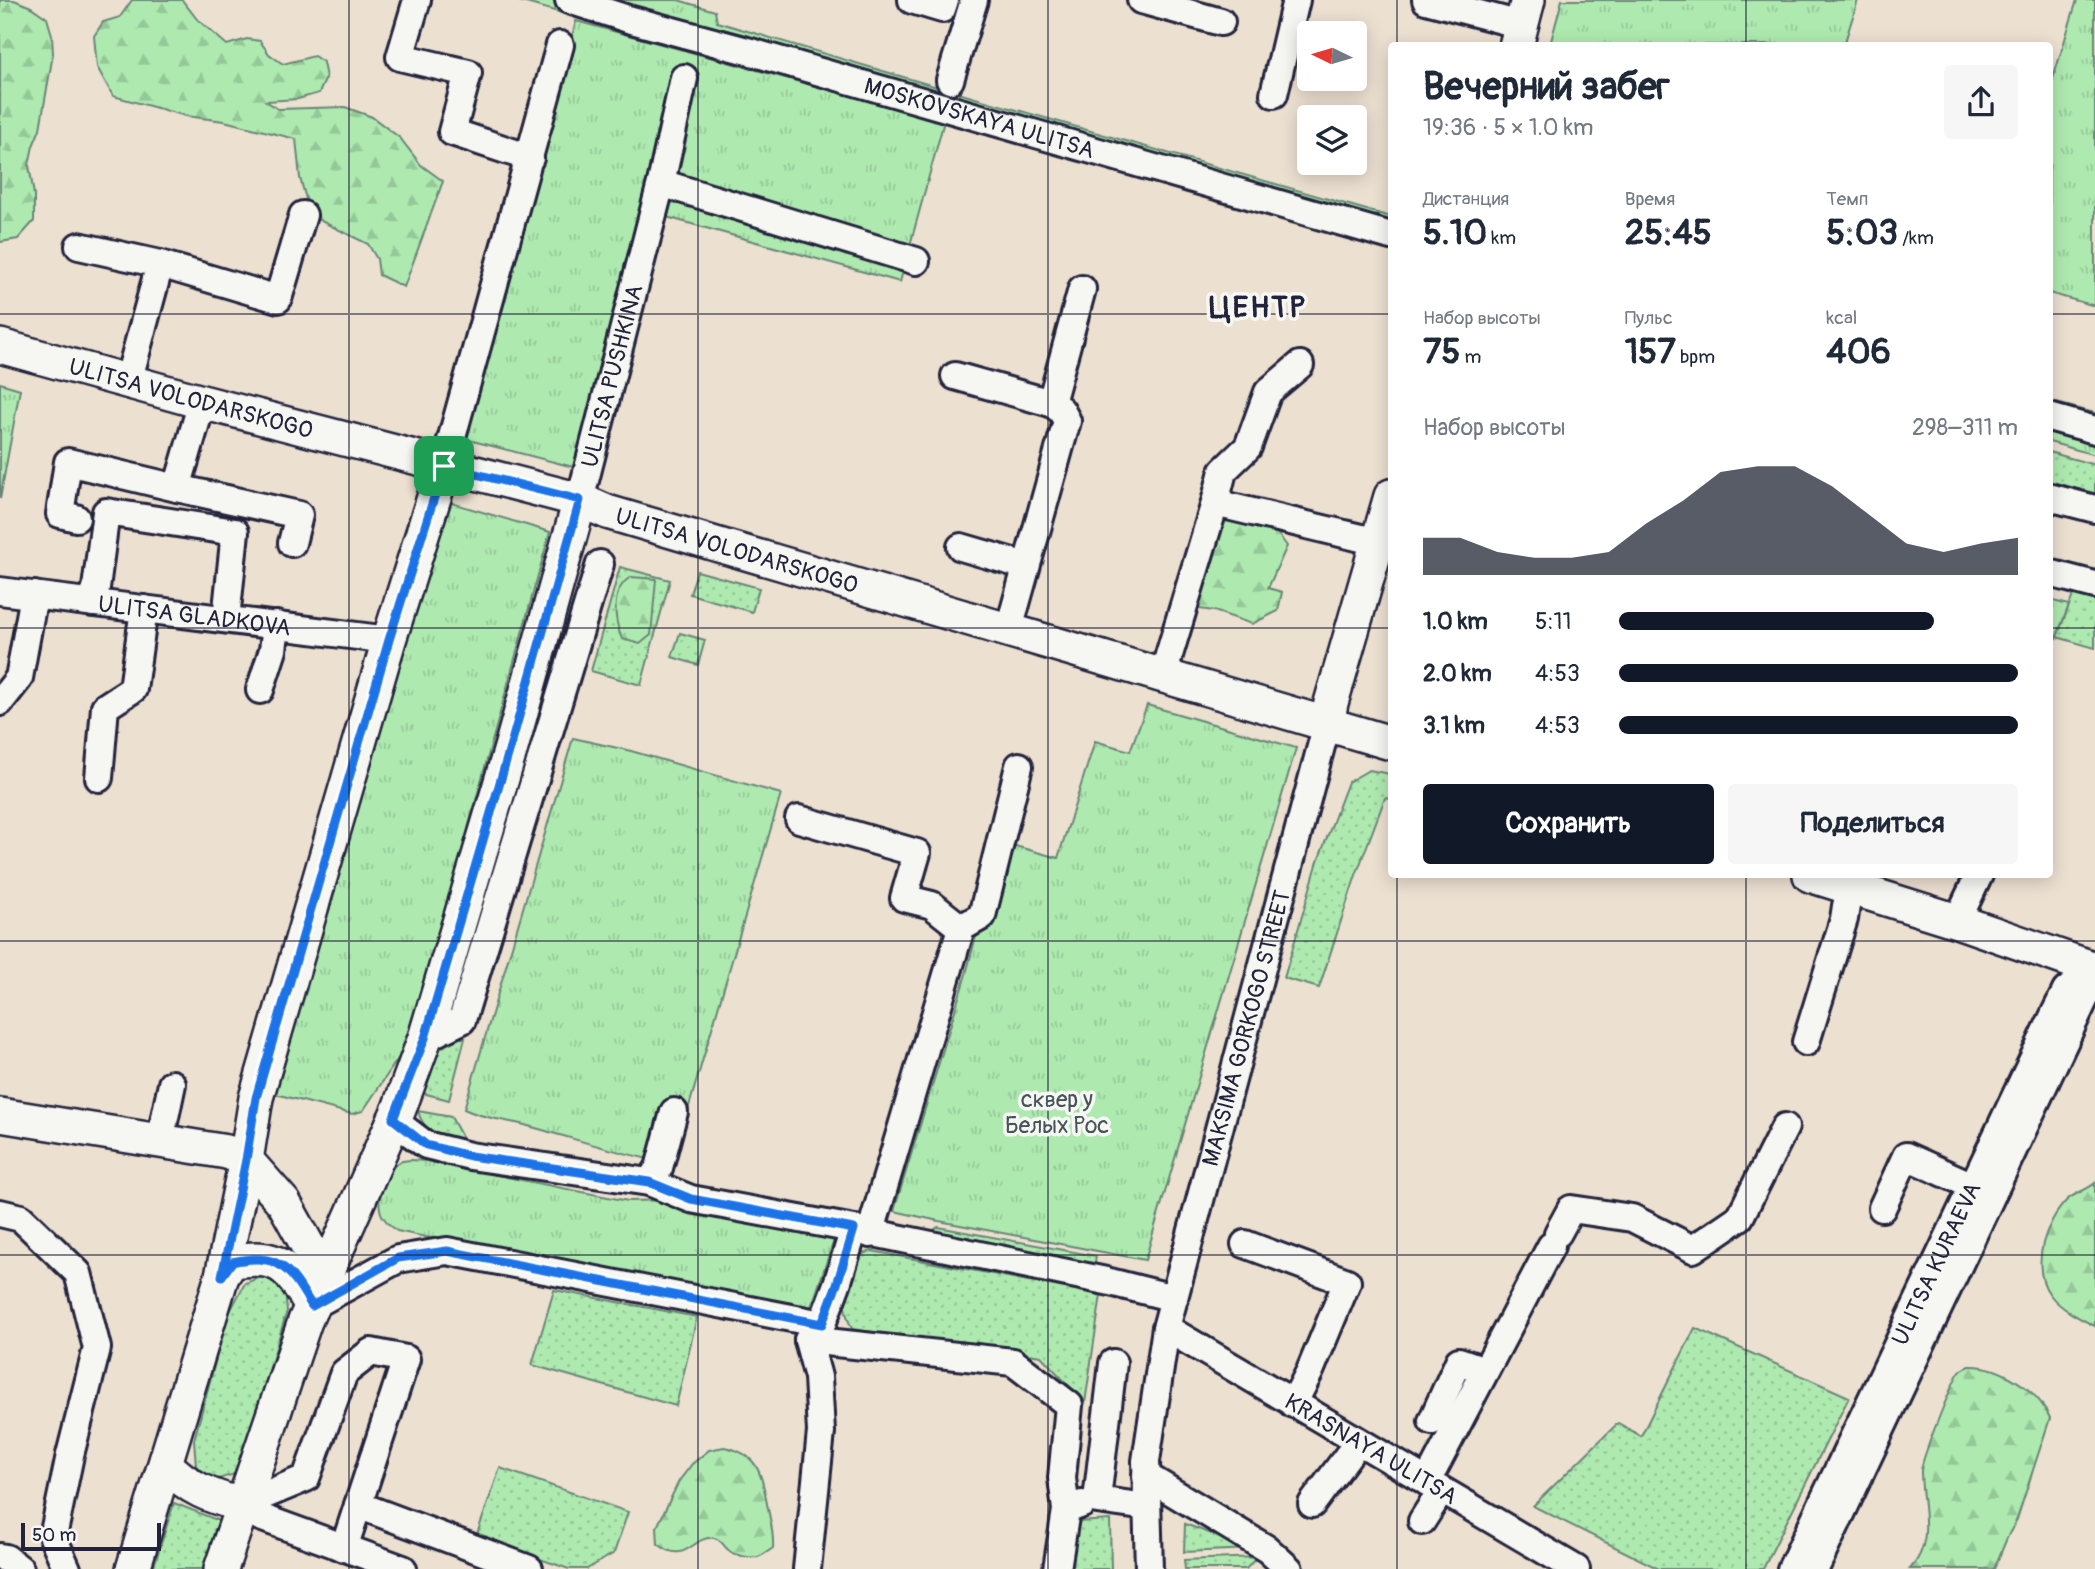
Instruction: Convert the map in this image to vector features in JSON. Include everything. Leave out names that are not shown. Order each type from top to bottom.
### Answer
[{"type":"main road","name":"ULITSA VOLODARSKOGO","points":[[0,346],[202,402],[580,500],[607,512],[1388,742]]},
{"type":"main road","points":[[133,1569],[222,1276],[256,1098],[389,640],[444,466]]},
{"type":"main road","name":"ULITSA PUSHKINA","points":[[220,1569],[312,1306],[425,1038],[580,500]]},
{"type":"main road","name":"MAKSIMA GORKOGO STREET","points":[[1327,724],[1388,510]]},
{"type":"main road","points":[[1819,878],[2094,968]]},
{"type":"main road","points":[[0,1115],[227,1152],[246,1160],[284,1203],[324,1275]]},
{"type":"main road","points":[[222,1276],[232,1262],[246,1259],[271,1260],[287,1270],[312,1306]]},
{"type":"main road","points":[[166,1465],[200,1492],[241,1505]]},
{"type":"street","points":[[418,0],[400,57],[468,73],[452,132],[530,158]]},
{"type":"street","name":"MOSKOVSKAYA ULITSA","points":[[569,0],[1388,235]]},
{"type":"street","points":[[912,0],[942,9],[945,0]]},
{"type":"street","points":[[950,79],[974,0]]},
{"type":"street","points":[[1141,0],[1221,22]]},
{"type":"street","points":[[1274,94],[1296,0]]},
{"type":"street","points":[[1426,0],[1522,23]]},
{"type":"street","points":[[444,466],[560,45]]},
{"type":"street","name":"ULITSA PUSHKINA","points":[[580,500],[661,183],[684,78]]},
{"type":"street","points":[[661,183],[916,261]]},
{"type":"street","points":[[79,246],[160,264],[278,299],[303,215]]},
{"type":"street","points":[[128,382],[160,264]]},
{"type":"street","points":[[1051,403],[1082,289]]},
{"type":"street","points":[[1163,675],[1223,471],[1248,447],[1268,392],[1300,365]]},
{"type":"street","points":[[955,376],[1051,403],[1061,410],[1067,421],[1009,629]]},
{"type":"street","points":[[177,488],[202,402]]},
{"type":"street","points":[[2053,418],[2095,430]]},
{"type":"street","points":[[76,518],[60,514],[68,462],[299,516],[292,543]]},
{"type":"street","points":[[2053,498],[2095,509]]},
{"type":"street","points":[[1214,503],[1378,542]]},
{"type":"street","points":[[94,603],[106,512],[235,532],[226,619]]},
{"type":"street","points":[[961,547],[1026,566]]},
{"type":"street","points":[[425,1038],[462,1020],[600,564]]},
{"type":"street","points":[[2053,574],[2095,585]]},
{"type":"street","name":"ULITSA GLADKOVA","points":[[0,591],[389,640]]},
{"type":"street","points":[[0,702],[19,678],[34,595]]},
{"type":"street","points":[[99,778],[105,707],[133,689],[144,609]]},
{"type":"street","points":[[260,691],[273,650],[276,625]]},
{"type":"street","name":"MAKSIMA GORKOGO STREET","points":[[1149,1569],[1146,1461],[1166,1328],[1327,724]]},
{"type":"street","points":[[510,748],[542,755]]},
{"type":"street","points":[[807,1569],[821,1432],[815,1332],[862,1231],[961,928],[982,916],[1019,765]]},
{"type":"street","points":[[799,819],[917,853],[904,898],[932,905],[961,928]]},
{"type":"street","points":[[1957,921],[1978,878]]},
{"type":"street","points":[[1806,1042],[1851,888]]},
{"type":"street","name":"ULITSA KURAEVA","points":[[1791,1569],[2066,991],[2094,968]]},
{"type":"street","name":"ULITSA KURAEVA","points":[[1815,1569],[2085,998],[2094,968]]},
{"type":"street","points":[[160,1141],[172,1084]]},
{"type":"street","points":[[649,1182],[659,1168],[674,1112]]},
{"type":"street","points":[[393,1119],[426,1145],[470,1156],[649,1182],[691,1199],[1106,1281],[1174,1298]]},
{"type":"street","points":[[1422,1521],[1434,1486],[1485,1370],[1571,1209],[1632,1218],[1693,1249],[1740,1217],[1785,1127]]},
{"type":"street","points":[[1882,1208],[1906,1156],[1972,1186]]},
{"type":"street","points":[[0,1213],[21,1218],[78,1273],[97,1348],[53,1537],[67,1569]]},
{"type":"street","points":[[1245,1244],[1347,1282],[1310,1371],[1293,1404]]},
{"type":"street","points":[[312,1306],[398,1258],[447,1251],[815,1332],[1013,1362],[1069,1405],[1062,1478],[1066,1510],[1057,1569]]},
{"type":"street","name":"KRASNAYA ULITSA","points":[[1166,1328],[1574,1569]]},
{"type":"street","points":[[241,1505],[306,1478],[344,1373],[370,1352],[406,1359],[344,1548]]},
{"type":"street","points":[[1432,1421],[1459,1362],[1485,1370]]},
{"type":"street","points":[[1097,1500],[1113,1363]]},
{"type":"street","points":[[1312,1504],[1359,1442]]},
{"type":"street","points":[[1146,1476],[1267,1549],[1289,1569]]},
{"type":"street","points":[[1066,1510],[1097,1500],[1147,1507]]},
{"type":"street","points":[[358,1504],[529,1569]]},
{"type":"street","points":[[241,1505],[260,1517],[402,1569]]},
{"type":"street","points":[[0,1557],[6,1558],[20,1569]]},
{"type":"green space","points":[[0,0],[14,0],[47,18],[52,35],[53,54],[40,129],[29,165],[34,195],[34,221],[18,239],[0,242]]},
{"type":"green space","points":[[132,0],[182,0],[197,19],[227,45],[247,39],[260,41],[269,54],[283,64],[314,56],[323,62],[326,78],[319,93],[298,99],[266,101],[278,109],[345,107],[372,117],[400,138],[421,165],[443,181],[404,287],[379,275],[377,259],[368,244],[311,216],[300,178],[296,139],[224,121],[186,116],[113,96],[97,67],[94,36],[103,22],[120,17]]},
{"type":"green space","points":[[515,0],[678,0],[715,11],[717,22],[1388,216],[1388,247],[945,119]]},
{"type":"green space","points":[[1562,0],[1858,0],[1845,42],[1551,42]]},
{"type":"green space","points":[[2077,0],[2095,0],[2095,306],[2053,294],[2053,79]]},
{"type":"green space","points":[[576,21],[944,121],[900,282],[645,211],[577,468],[465,439]]},
{"type":"green space","points":[[0,383],[20,389],[0,499]]},
{"type":"green space","points":[[2053,402],[2095,413],[2095,455],[2053,443]]},
{"type":"green space","points":[[2053,453],[2095,465],[2095,494],[2053,482]]},
{"type":"green space","points":[[445,501],[550,532],[409,1042],[363,1111],[352,1114],[268,1092]]},
{"type":"green space","points":[[1215,503],[1264,515],[1287,546],[1268,588],[1282,592],[1278,611],[1252,624],[1214,611],[1184,607]]},
{"type":"green space","points":[[620,567],[670,580],[641,685],[591,671]]},
{"type":"green space","points":[[697,571],[759,588],[752,612],[690,594]]},
{"type":"green space","points":[[631,577],[656,579],[651,635],[640,644],[622,639],[617,623],[617,597],[624,582]]},
{"type":"green space","points":[[2074,593],[2095,599],[2095,648],[2057,637]]},
{"type":"green space","points":[[2053,601],[2069,605],[2053,646]]},
{"type":"green space","points":[[680,633],[705,640],[698,665],[672,657]]},
{"type":"green space","name":"сквер у Белых Рос","points":[[1147,705],[1296,748],[1145,1260],[894,1211],[966,974],[1001,842],[1058,858],[1095,741],[1130,751]]},
{"type":"green space","points":[[573,738],[631,751],[781,794],[672,1164],[464,1109]]},
{"type":"green space","points":[[1369,770],[1388,773],[1388,798],[1385,798],[1356,875],[1319,988],[1284,978],[1318,861],[1348,782]]},
{"type":"green space","points":[[439,1038],[465,1038],[449,1100],[415,1091]]},
{"type":"green space","points":[[418,1111],[451,1117],[463,1139],[448,1138],[435,1133],[424,1124]]},
{"type":"green space","points":[[411,1160],[628,1201],[673,1200],[835,1237],[808,1317],[397,1231],[381,1213],[381,1192],[386,1177],[394,1166],[401,1161]]},
{"type":"green space","points":[[2095,1183],[2095,1326],[2069,1312],[2050,1295],[2044,1285],[2040,1259],[2047,1232],[2059,1209],[2067,1200]]},
{"type":"green space","points":[[938,1227],[1096,1256],[1094,1269],[924,1237]]},
{"type":"green space","points":[[872,1251],[1101,1295],[1085,1403],[1041,1356],[852,1329],[845,1308],[845,1292],[859,1255]]},
{"type":"green space","points":[[267,1275],[285,1293],[287,1311],[238,1473],[215,1480],[196,1466],[194,1440],[228,1315],[245,1283]]},
{"type":"green space","points":[[554,1290],[697,1317],[676,1406],[532,1365]]},
{"type":"green space","points":[[1695,1328],[1849,1397],[1763,1569],[1659,1569],[1533,1506],[1618,1423],[1641,1436]]},
{"type":"green space","points":[[1970,1366],[1993,1370],[2017,1381],[2037,1398],[2050,1418],[2017,1519],[1994,1569],[1910,1569],[1923,1547],[1925,1535],[1922,1464],[1956,1377],[1960,1371]]},
{"type":"green space","points":[[724,1447],[751,1459],[760,1474],[772,1526],[773,1548],[758,1557],[737,1555],[714,1538],[706,1538],[689,1549],[676,1552],[658,1544],[657,1527],[679,1481],[692,1464],[709,1450]]},
{"type":"green space","points":[[500,1468],[628,1512],[614,1553],[587,1569],[569,1569],[476,1537]]},
{"type":"green space","points":[[174,1503],[222,1522],[207,1569],[153,1569]]},
{"type":"green space","points":[[1110,1520],[1111,1569],[1071,1569],[1077,1522]]},
{"type":"green space","points":[[1185,1524],[1252,1549],[1184,1552]]},
{"type":"green space","points":[[1257,1557],[1246,1569],[1185,1569],[1184,1560]]},
{"type":"district","name":"ЦЕНТР","points":[[1258,307]]},
{"type":"route","points":[[444,466],[580,500],[425,1038],[393,1119],[426,1145],[470,1156],[649,1182],[691,1199],[854,1229],[822,1324],[447,1251],[398,1258],[312,1306],[287,1270],[271,1260],[261,1258],[232,1262],[222,1276],[256,1098],[389,640],[444,466]]}]
